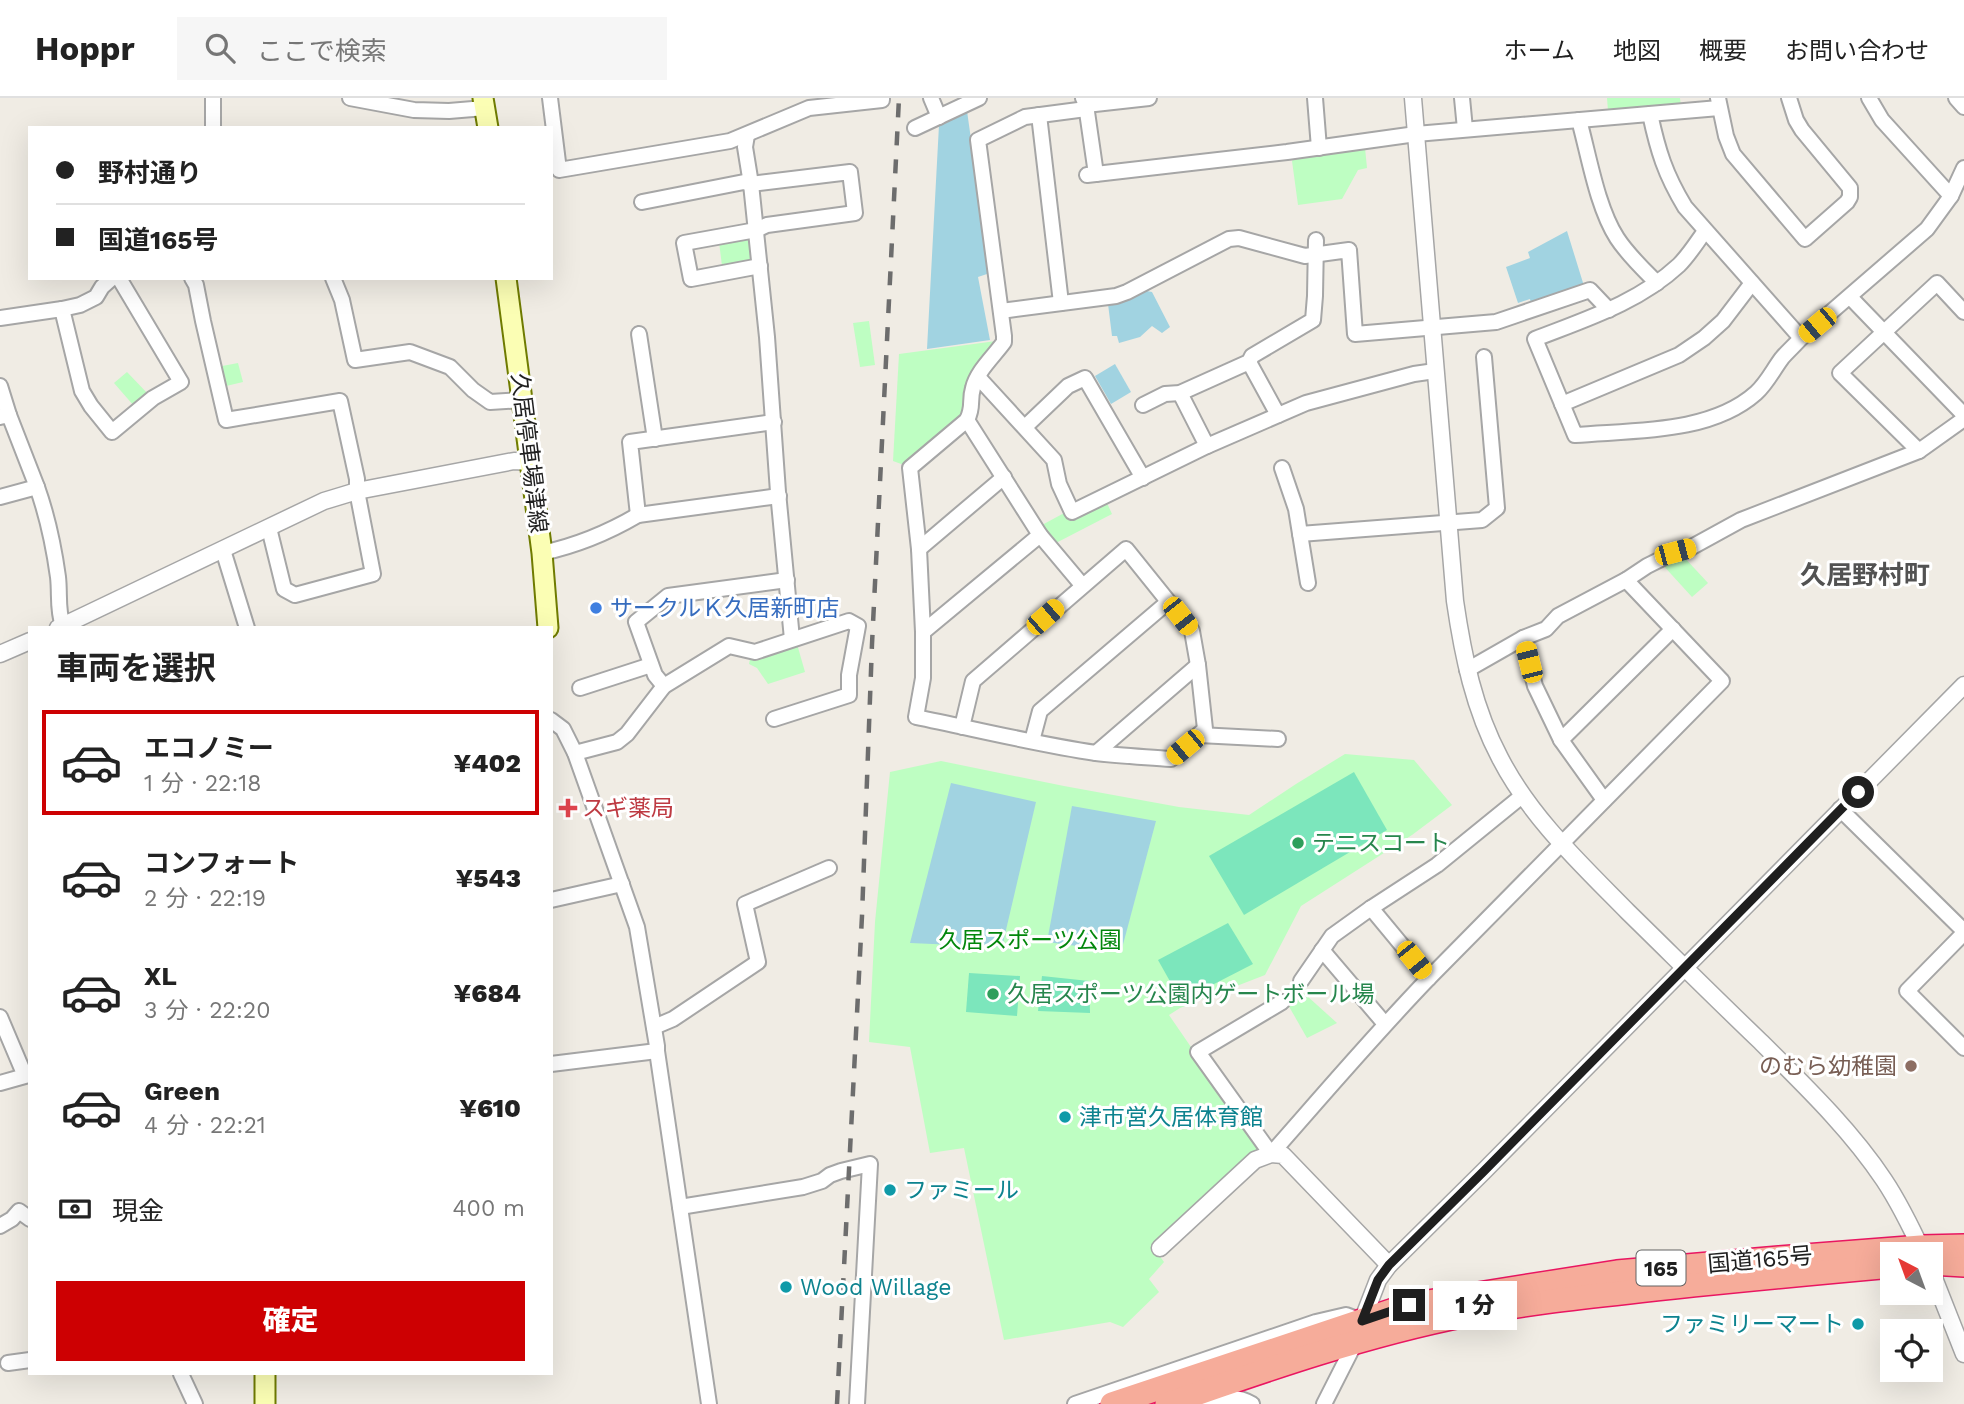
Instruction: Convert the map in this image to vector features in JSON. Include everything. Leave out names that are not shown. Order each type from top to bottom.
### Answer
[{"type":"highway","name":"国道165号","points":[[1943,1251],[1964,1246]]},
{"type":"highway","name":"国道165号","points":[[1112,1404],[1173,1396],[1358,1332],[1409,1305],[1616,1272],[1880,1257]]},
{"type":"highway","name":"国道165号","points":[[1943,1260],[1964,1265]]},
{"type":"highway","name":"国道165号","points":[[1358,1332],[1404,1329],[1468,1314],[1567,1299],[1880,1267]]},
{"type":"main road","points":[[484,103],[488,126]]},
{"type":"main road","name":"久居停車場津線","points":[[506,280],[542,553],[548,626]]},
{"type":"main road","points":[[265,1375],[265,1404]]},
{"type":"street","points":[[213,98],[213,126]]},
{"type":"street","points":[[350,98],[413,104],[449,111],[484,103]]},
{"type":"street","points":[[550,98],[559,170],[730,141],[809,108],[882,98]]},
{"type":"street","points":[[931,98],[939,117]]},
{"type":"street","points":[[915,128],[979,98]]},
{"type":"street","points":[[962,727],[973,681],[1126,549],[1192,631],[1205,729],[1171,759],[1096,753],[962,727],[916,717],[923,678],[923,632],[919,549],[910,468],[967,420],[972,411],[972,388],[1004,342],[978,140],[1025,117],[1085,104],[1149,98]]},
{"type":"street","points":[[1315,98],[1319,148]]},
{"type":"street","points":[[1413,98],[1455,601],[1467,670],[1487,732],[1522,796],[1560,844],[1788,1069],[1856,1142],[1895,1198],[1919,1242]]},
{"type":"street","points":[[1462,98],[1465,129]]},
{"type":"street","points":[[1085,104],[1091,175],[1416,134],[1650,114],[1719,103],[1733,154],[1805,239],[1847,202],[1850,188],[1802,130],[1789,98]]},
{"type":"street","points":[[1869,98],[1882,120],[1951,196]]},
{"type":"street","points":[[1956,98],[1964,106]]},
{"type":"street","points":[[1650,114],[1657,148],[1668,177],[1685,207],[1801,338]]},
{"type":"street","points":[[1039,116],[1061,303]]},
{"type":"street","points":[[1578,120],[1612,229],[1627,252],[1657,283]]},
{"type":"street","points":[[747,135],[745,147],[760,266],[792,639]]},
{"type":"street","points":[[1706,231],[1681,263],[1657,283],[1622,304],[1535,340],[1575,435],[1683,426],[1708,420],[1737,407],[1759,390],[1782,358],[1801,338],[1927,229],[1951,196],[1964,168]]},
{"type":"street","points":[[642,202],[744,183],[850,172],[855,213],[767,225],[756,230],[684,243],[691,279],[760,266]]},
{"type":"street","points":[[1001,311],[1103,298],[1126,292],[1229,239],[1239,238],[1305,256],[1316,247],[1349,250],[1355,334],[1496,322],[1590,290],[1609,310]]},
{"type":"street","points":[[1278,415],[1250,362],[1252,356],[1313,320],[1316,247]]},
{"type":"street","points":[[0,318],[80,305],[96,297],[110,280]]},
{"type":"street","points":[[62,309],[82,390],[112,432],[153,397],[181,382],[120,280]]},
{"type":"street","points":[[193,280],[226,421],[340,401],[373,574],[295,595],[284,589],[269,528]]},
{"type":"street","points":[[334,280],[342,300],[355,360],[410,352],[450,367],[490,402],[522,400]]},
{"type":"street","points":[[1562,404],[1679,355],[1723,321],[1752,283]]},
{"type":"street","points":[[1919,451],[1840,373],[1937,284],[1964,312]]},
{"type":"street","points":[[1467,670],[1523,638],[1546,629],[1558,616],[1647,566],[1675,552],[1690,548],[1741,520],[1919,451],[1948,432],[1964,417],[1850,297]]},
{"type":"street","points":[[639,334],[655,439]]},
{"type":"street","points":[[1300,534],[1482,520],[1497,508],[1484,357]]},
{"type":"street","points":[[1143,405],[1165,394],[1180,393],[1250,362]]},
{"type":"street","points":[[978,377],[1054,460],[1059,484],[1072,512],[1208,446],[1306,403],[1414,374],[1435,371]]},
{"type":"street","points":[[1025,427],[1068,386],[1085,378],[1143,478]]},
{"type":"street","points":[[0,386],[4,416],[37,486],[54,555],[61,626]]},
{"type":"street","points":[[1180,393],[1208,446]]},
{"type":"street","points":[[967,420],[1040,535],[1082,586]]},
{"type":"street","points":[[638,515],[631,442],[774,422]]},
{"type":"street","points":[[1948,432],[1964,429]]},
{"type":"street","points":[[63,626],[324,501],[357,491],[514,461],[530,462]]},
{"type":"street","points":[[1282,468],[1296,509],[1308,583]]},
{"type":"street","points":[[919,549],[1004,477]]},
{"type":"street","points":[[0,497],[37,486]]},
{"type":"street","points":[[542,553],[604,533],[638,515],[779,496]]},
{"type":"street","points":[[923,632],[1040,535]]},
{"type":"street","points":[[223,550],[246,626]]},
{"type":"street","points":[[664,686],[655,675],[636,622],[668,596],[787,580]]},
{"type":"street","points":[[1160,1248],[1255,1160],[1271,1153],[1385,1024],[1722,681],[1626,580]]},
{"type":"street","points":[[1032,741],[1040,711],[1168,602]]},
{"type":"street","points":[[575,752],[617,742],[664,686],[729,646],[755,652],[849,621],[858,626],[849,675],[849,695],[774,719]]},
{"type":"street","points":[[1561,740],[1673,629]]},
{"type":"street","points":[[1523,638],[1535,686],[1561,740],[1604,800]]},
{"type":"street","points":[[0,654],[28,642]]},
{"type":"street","points":[[580,688],[651,665]]},
{"type":"street","points":[[1096,753],[1198,665]]},
{"type":"street","points":[[1324,1404],[1358,1332],[1378,1280],[1389,1265],[1964,685]]},
{"type":"street","points":[[553,722],[563,729],[575,752],[637,927],[709,1404]]},
{"type":"street","points":[[1199,735],[1278,739]]},
{"type":"street","points":[[1301,981],[1332,936],[1437,865],[1522,796]]},
{"type":"street","points":[[1840,810],[1964,932],[1908,991],[1964,1048]]},
{"type":"street","points":[[654,1027],[673,1019],[758,962],[745,904],[830,868]]},
{"type":"street","points":[[553,900],[622,884]]},
{"type":"street","points":[[1371,908],[1429,978]]},
{"type":"street","points":[[1322,950],[1385,1024]]},
{"type":"street","points":[[1282,1002],[1198,1052],[1271,1153],[1283,1155],[1389,1265]]},
{"type":"street","points":[[0,1017],[25,1076],[0,1083]]},
{"type":"street","points":[[553,1064],[657,1051]]},
{"type":"street","points":[[680,1207],[803,1187],[841,1171],[870,1164],[857,1404]]},
{"type":"street","points":[[0,1226],[19,1211],[28,1218]]},
{"type":"street","points":[[1943,1301],[1964,1354]]},
{"type":"street","points":[[1075,1404],[1333,1317],[1346,1315],[1358,1332]]},
{"type":"street","points":[[8,1363],[28,1360]]},
{"type":"street","points":[[181,1375],[195,1404]]},
{"type":"street","points":[[1207,1404],[1228,1396],[1252,1404]]},
{"type":"green space","points":[[1607,98],[1680,98],[1681,106],[1608,111]]},
{"type":"green space","points":[[1365,148],[1367,168],[1358,170],[1342,199],[1298,205],[1292,161],[1295,157]]},
{"type":"green space","points":[[751,236],[753,260],[722,266],[719,242]]},
{"type":"green space","points":[[869,321],[875,365],[860,367],[853,323]]},
{"type":"green space","points":[[996,341],[962,415],[904,465],[893,461],[899,354]]},
{"type":"green space","points":[[238,363],[243,382],[222,387],[217,367]]},
{"type":"green space","points":[[127,372],[149,395],[134,406],[114,383]]},
{"type":"green space","points":[[1107,503],[1112,514],[1054,544],[1042,525],[1066,512],[1070,519]]},
{"type":"green space","points":[[1682,555],[1708,583],[1692,597],[1661,563]]},
{"type":"green space","points":[[797,644],[805,672],[768,684],[757,668],[749,664],[750,659]]},
{"type":"green space","name":"久居スポーツ公園","points":[[1345,754],[1414,760],[1452,805],[1412,835],[1301,906],[1265,975],[1180,1008],[1169,1015],[1261,1149],[1154,1248],[1164,1262],[1149,1279],[1159,1292],[1123,1327],[1110,1322],[1004,1340],[964,1148],[930,1153],[910,1047],[869,1042],[875,922],[890,772],[941,761],[1179,807],[1249,815]]},
{"type":"green space","name":"テニスコート","points":[[1354,772],[1387,830],[1244,915],[1209,856]]},
{"type":"green space","points":[[1228,923],[1253,964],[1181,1001],[1158,960]]},
{"type":"green space","name":"久居スポーツ公園内ゲートボール場","points":[[969,973],[1020,976],[1017,1016],[966,1012]]},
{"type":"green space","points":[[1042,976],[1089,981],[1090,1013],[1038,1011]]},
{"type":"green space","points":[[1296,986],[1337,1023],[1307,1038],[1283,996]]},
{"type":"water","points":[[967,111],[990,273],[978,277],[990,340],[927,349],[939,125]]},
{"type":"water","points":[[1567,231],[1584,286],[1531,303],[1530,299],[1518,303],[1506,267],[1530,258],[1528,252]]},
{"type":"water","points":[[1142,290],[1152,292],[1170,327],[1162,333],[1152,326],[1140,337],[1119,343],[1117,336],[1112,336],[1108,304]]},
{"type":"water","points":[[1115,364],[1131,392],[1111,404],[1095,376]]},
{"type":"water","points":[[951,783],[1036,802],[1002,947],[910,943]]},
{"type":"water","points":[[1072,806],[1156,821],[1121,952],[1047,942]]},
{"type":"railway","points":[[837,1404],[899,98]]},
{"type":"place","name":"サークルＫ久居新町店","points":[[596,608]]},
{"type":"place","name":"スギ薬局","points":[[568,808]]},
{"type":"place","name":"テニスコート","points":[[1298,843]]},
{"type":"place","name":"久居スポーツ公園内ゲートボール場","points":[[993,994]]},
{"type":"place","name":"のむら幼稚園","points":[[1911,1066]]},
{"type":"place","name":"津市営久居体育館","points":[[1065,1117]]},
{"type":"place","name":"ファミール","points":[[890,1190]]},
{"type":"place","name":"Wood Willage","points":[[786,1287]]},
{"type":"place","name":"ファミリーマート","points":[[1858,1324]]},
{"type":"district","name":"久居野村町","points":[[1865,575]]},
{"type":"route","points":[[1409,1305],[1362,1321],[1378,1280],[1389,1265],[1858,792]]}]
